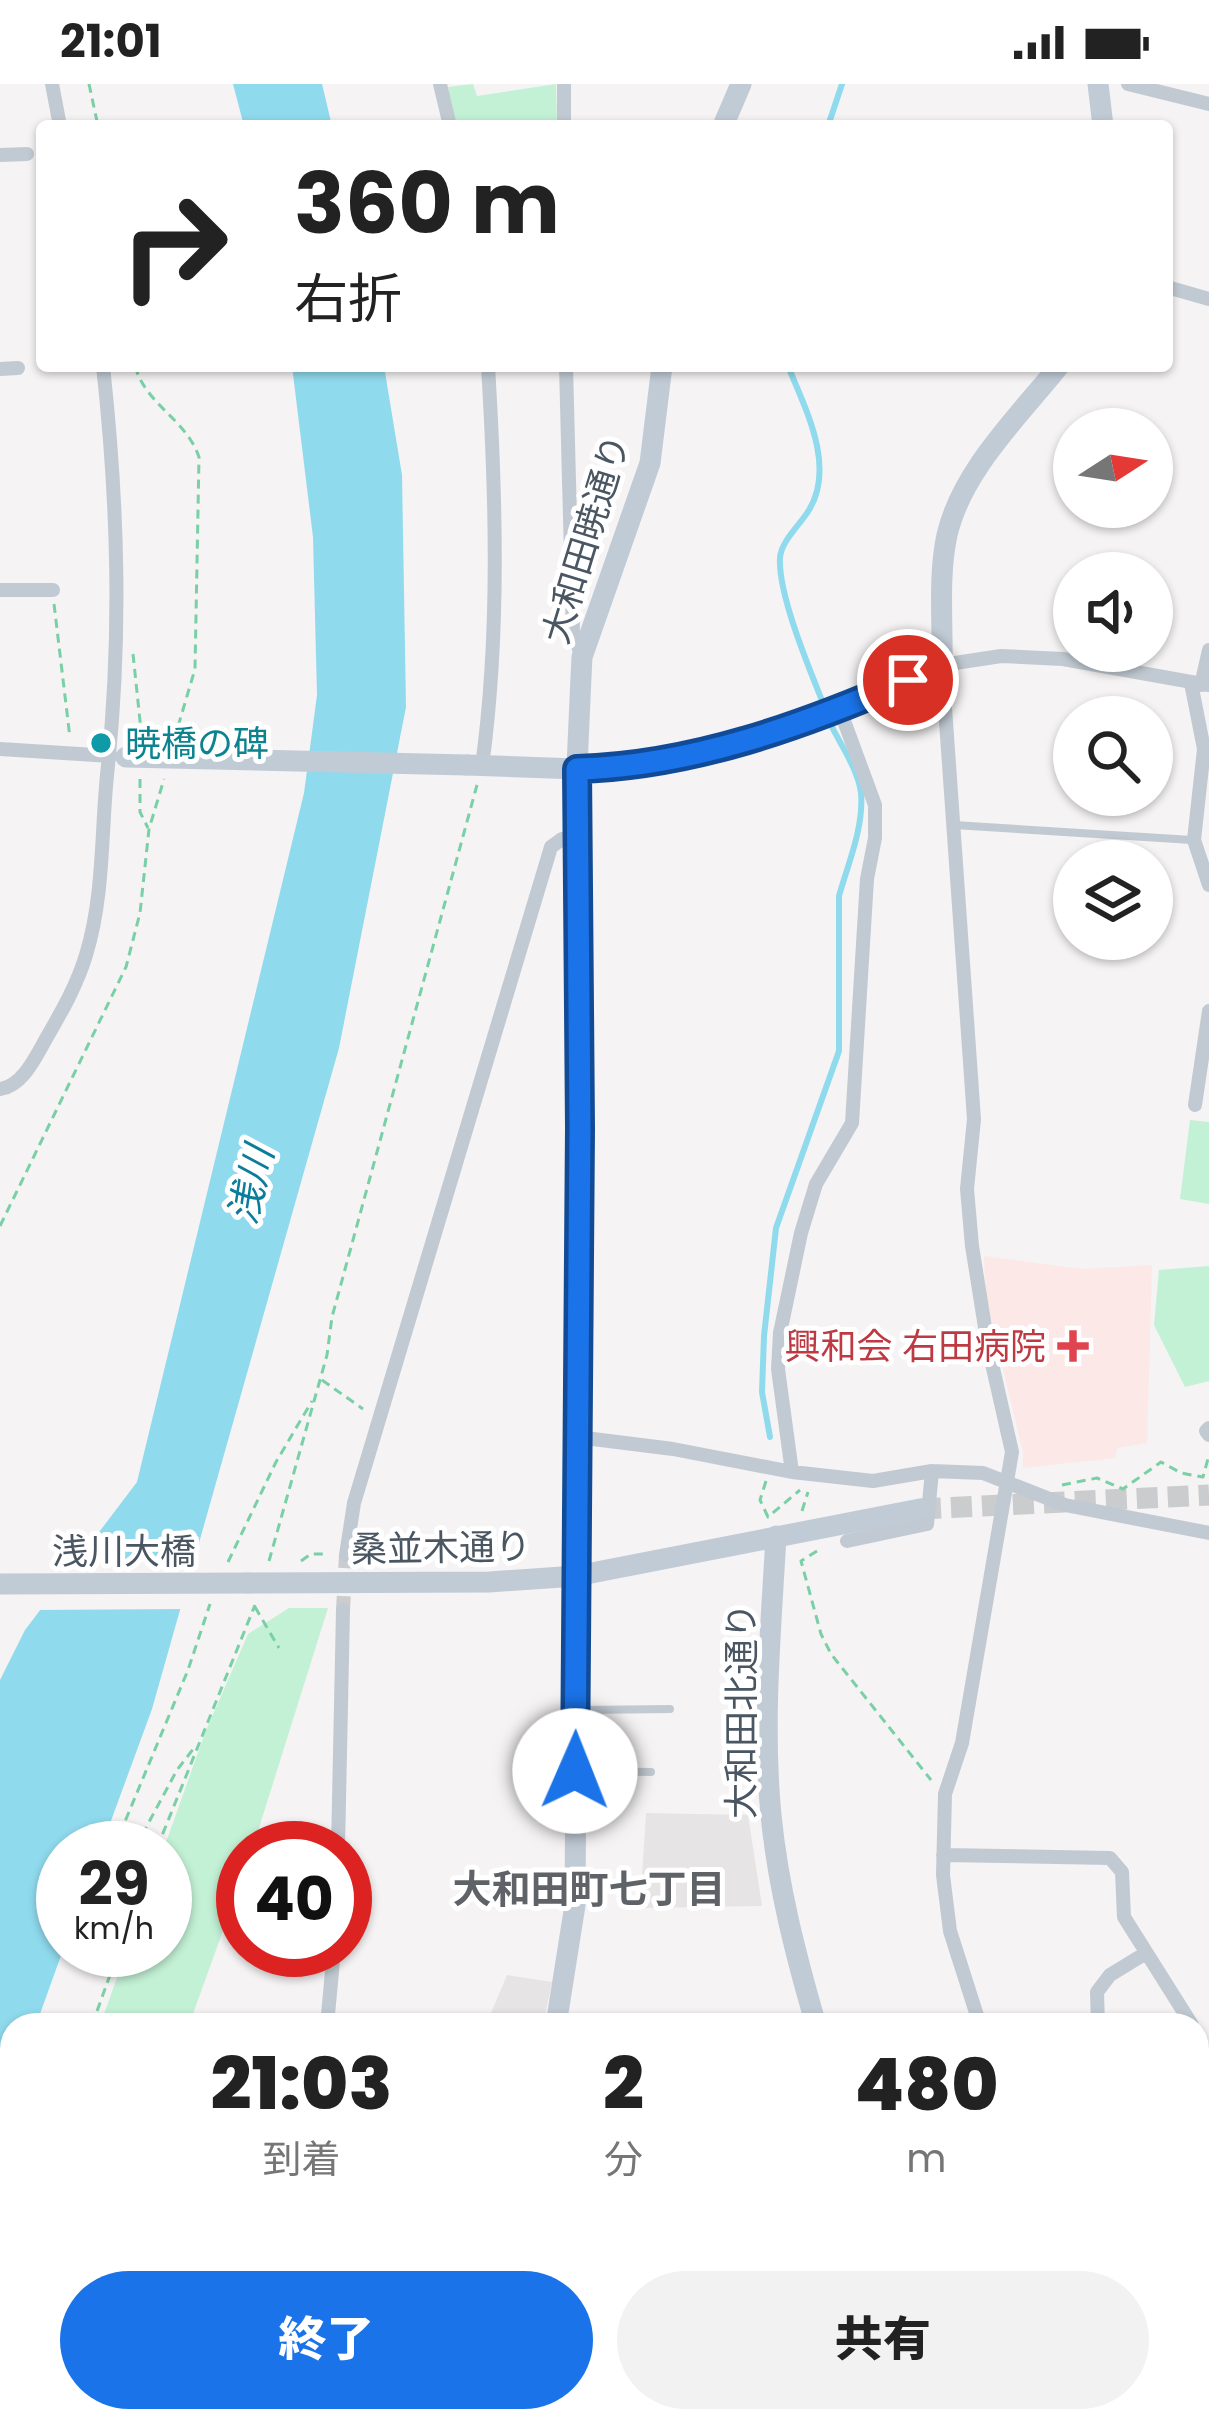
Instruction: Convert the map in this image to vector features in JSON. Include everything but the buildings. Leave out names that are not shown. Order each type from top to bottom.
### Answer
[{"type":"street","points":[[52,84],[59,120]]},
{"type":"street","points":[[440,84],[449,120]]},
{"type":"street","points":[[564,84],[564,120]]},
{"type":"street","points":[[725,120],[740,84]]},
{"type":"street","points":[[1098,84],[1101,120]]},
{"type":"street","points":[[1128,84],[1209,104]]},
{"type":"street","points":[[0,155],[27,154]]},
{"type":"street","points":[[1173,288],[1209,299]]},
{"type":"street","points":[[0,368],[18,368]]},
{"type":"street","points":[[0,1089],[16,1082],[39,1051],[86,957],[130,759],[116,703],[118,577],[103,372]]},
{"type":"street","points":[[476,769],[488,710],[494,558],[488,372]]},
{"type":"street","points":[[566,372],[573,632],[582,657]]},
{"type":"street","name":"大和田暁通り","points":[[558,2013],[575,1906],[580,1128],[576,838],[582,657],[650,463],[661,372]]},
{"type":"street","points":[[976,2013],[950,1931],[943,1855],[945,1794],[962,1743],[1012,1452],[988,1346],[967,1189],[974,1119],[942,665],[947,536],[961,496],[1054,372]]},
{"type":"street","points":[[0,590],[53,590]]},
{"type":"street","points":[[1209,650],[1200,684],[1204,749],[1194,840],[1209,885]]},
{"type":"street","points":[[0,749],[130,759],[577,769],[659,763],[840,710],[942,665],[1001,656],[1063,659],[1200,684]]},
{"type":"street","points":[[792,1472],[778,1369],[780,1333],[816,1184],[852,1123],[867,879],[875,838],[875,805],[840,710]]},
{"type":"street","points":[[340,1555],[551,847],[562,839],[576,838]]},
{"type":"street","points":[[1195,1105],[1209,1011]]},
{"type":"street","points":[[577,1437],[873,1481],[962,1471],[1009,1481],[1065,1505],[1209,1533]]},
{"type":"street","points":[[847,1541],[927,1524],[932,1472]]},
{"type":"street","name":"桑並木通り","points":[[251,1594],[576,1576],[920,1508]]},
{"type":"street","name":"大和田北通り","points":[[776,1536],[767,1699],[771,1816],[783,1898],[813,2013]]},
{"type":"street","name":"浅川大橋","points":[[0,1584],[251,1594]]},
{"type":"street","points":[[339,1821],[343,1610]]},
{"type":"street","points":[[943,1855],[1110,1858],[1122,1872],[1124,1917],[1184,2013]]},
{"type":"street","points":[[1097,2013],[1096,1992],[1110,1975],[1146,1953]]},
{"type":"street","points":[[328,2013],[331,1977]]},
{"type":"lane","points":[[954,824],[1194,840]]},
{"type":"lane","points":[[575,1711],[670,1709]]},
{"type":"lane","points":[[575,1771],[651,1772]]},
{"type":"path","points":[[89,84],[97,120]]},
{"type":"path","points":[[139,372],[148,394],[187,430],[199,457],[195,669],[171,750]]},
{"type":"path","points":[[53,590],[71,751]]},
{"type":"path","points":[[133,648],[130,759],[140,812],[149,829]]},
{"type":"path","points":[[269,1561],[459,860],[476,769]]},
{"type":"path","points":[[0,1226],[126,967],[140,913],[149,829],[166,770]]},
{"type":"path","points":[[320,1379],[341,1390],[377,1424]]},
{"type":"path","points":[[223,1575],[276,1462],[316,1391]]},
{"type":"path","points":[[1055,1485],[1096,1478],[1123,1489],[1161,1462],[1180,1473],[1203,1477],[1209,1455]]},
{"type":"path","points":[[770,1468],[760,1500],[768,1517],[809,1487],[801,1513]]},
{"type":"path","points":[[301,1561],[311,1554],[340,1555]]},
{"type":"path","points":[[801,1561],[831,1654],[945,1794]]},
{"type":"path","points":[[125,1821],[215,1592]]},
{"type":"path","points":[[251,1594],[279,1648]]},
{"type":"path","points":[[167,1821],[251,1594]]},
{"type":"path","points":[[150,1821],[188,1751],[195,1747]]},
{"type":"path","points":[[96,2013],[109,1977]]},
{"type":"shaded area","name":"興和会 右田病院","points":[[984,1256],[1082,1269],[1152,1265],[1147,1443],[1117,1448],[1115,1458],[1023,1468],[986,1299]]},
{"type":"shaded area","points":[[646,1813],[748,1815],[762,1906],[640,1908]]},
{"type":"shaded area","points":[[507,1975],[552,1982],[546,2013],[491,2013]]},
{"type":"green space","points":[[473,84],[477,96],[556,84],[557,120],[454,120],[448,87]]},
{"type":"green space","points":[[1190,1120],[1209,1122],[1209,1204],[1180,1199]]},
{"type":"green space","points":[[1209,1266],[1209,1381],[1185,1387],[1154,1325],[1159,1270]]},
{"type":"green space","points":[[289,1608],[328,1608],[261,1821],[216,1821],[216,1950],[193,2013],[104,2013],[117,1977],[192,1977],[192,1821],[174,1821],[248,1634]]},
{"type":"water","points":[[233,84],[322,84],[331,120],[242,120]]},
{"type":"water","name":"浅川","points":[[293,372],[385,372],[402,475],[406,707],[339,1048],[152,1709],[111,1821],[36,1821],[36,1977],[53,1977],[40,2013],[0,2013],[0,1680],[25,1630],[137,1482],[304,793],[317,695],[313,537]]},
{"type":"pier","points":[[72,1559],[201,1559],[186,1609],[33,1610]]},
{"type":"waterway","points":[[830,120],[842,84]]},
{"type":"waterway","points":[[790,372],[815,437],[820,475],[809,510],[781,552],[781,573],[823,703]]},
{"type":"waterway","points":[[770,1437],[762,1392],[776,1228],[839,1051],[839,896],[860,819],[856,775],[830,723]]},
{"type":"tunnel","points":[[920,1509],[1209,1495]]},
{"type":"tunnel","points":[[343,1610],[346,1555]]},
{"type":"place","name":"暁橋の碑","points":[[101,743]]},
{"type":"place","name":"興和会 右田病院","points":[[1073,1346]]},
{"type":"district","name":"大和田町七丁目","points":[[589,1889]]},
{"type":"route","points":[[575,1771],[580,1128],[577,769],[659,763],[692,755],[840,710],[908,680]]}]
